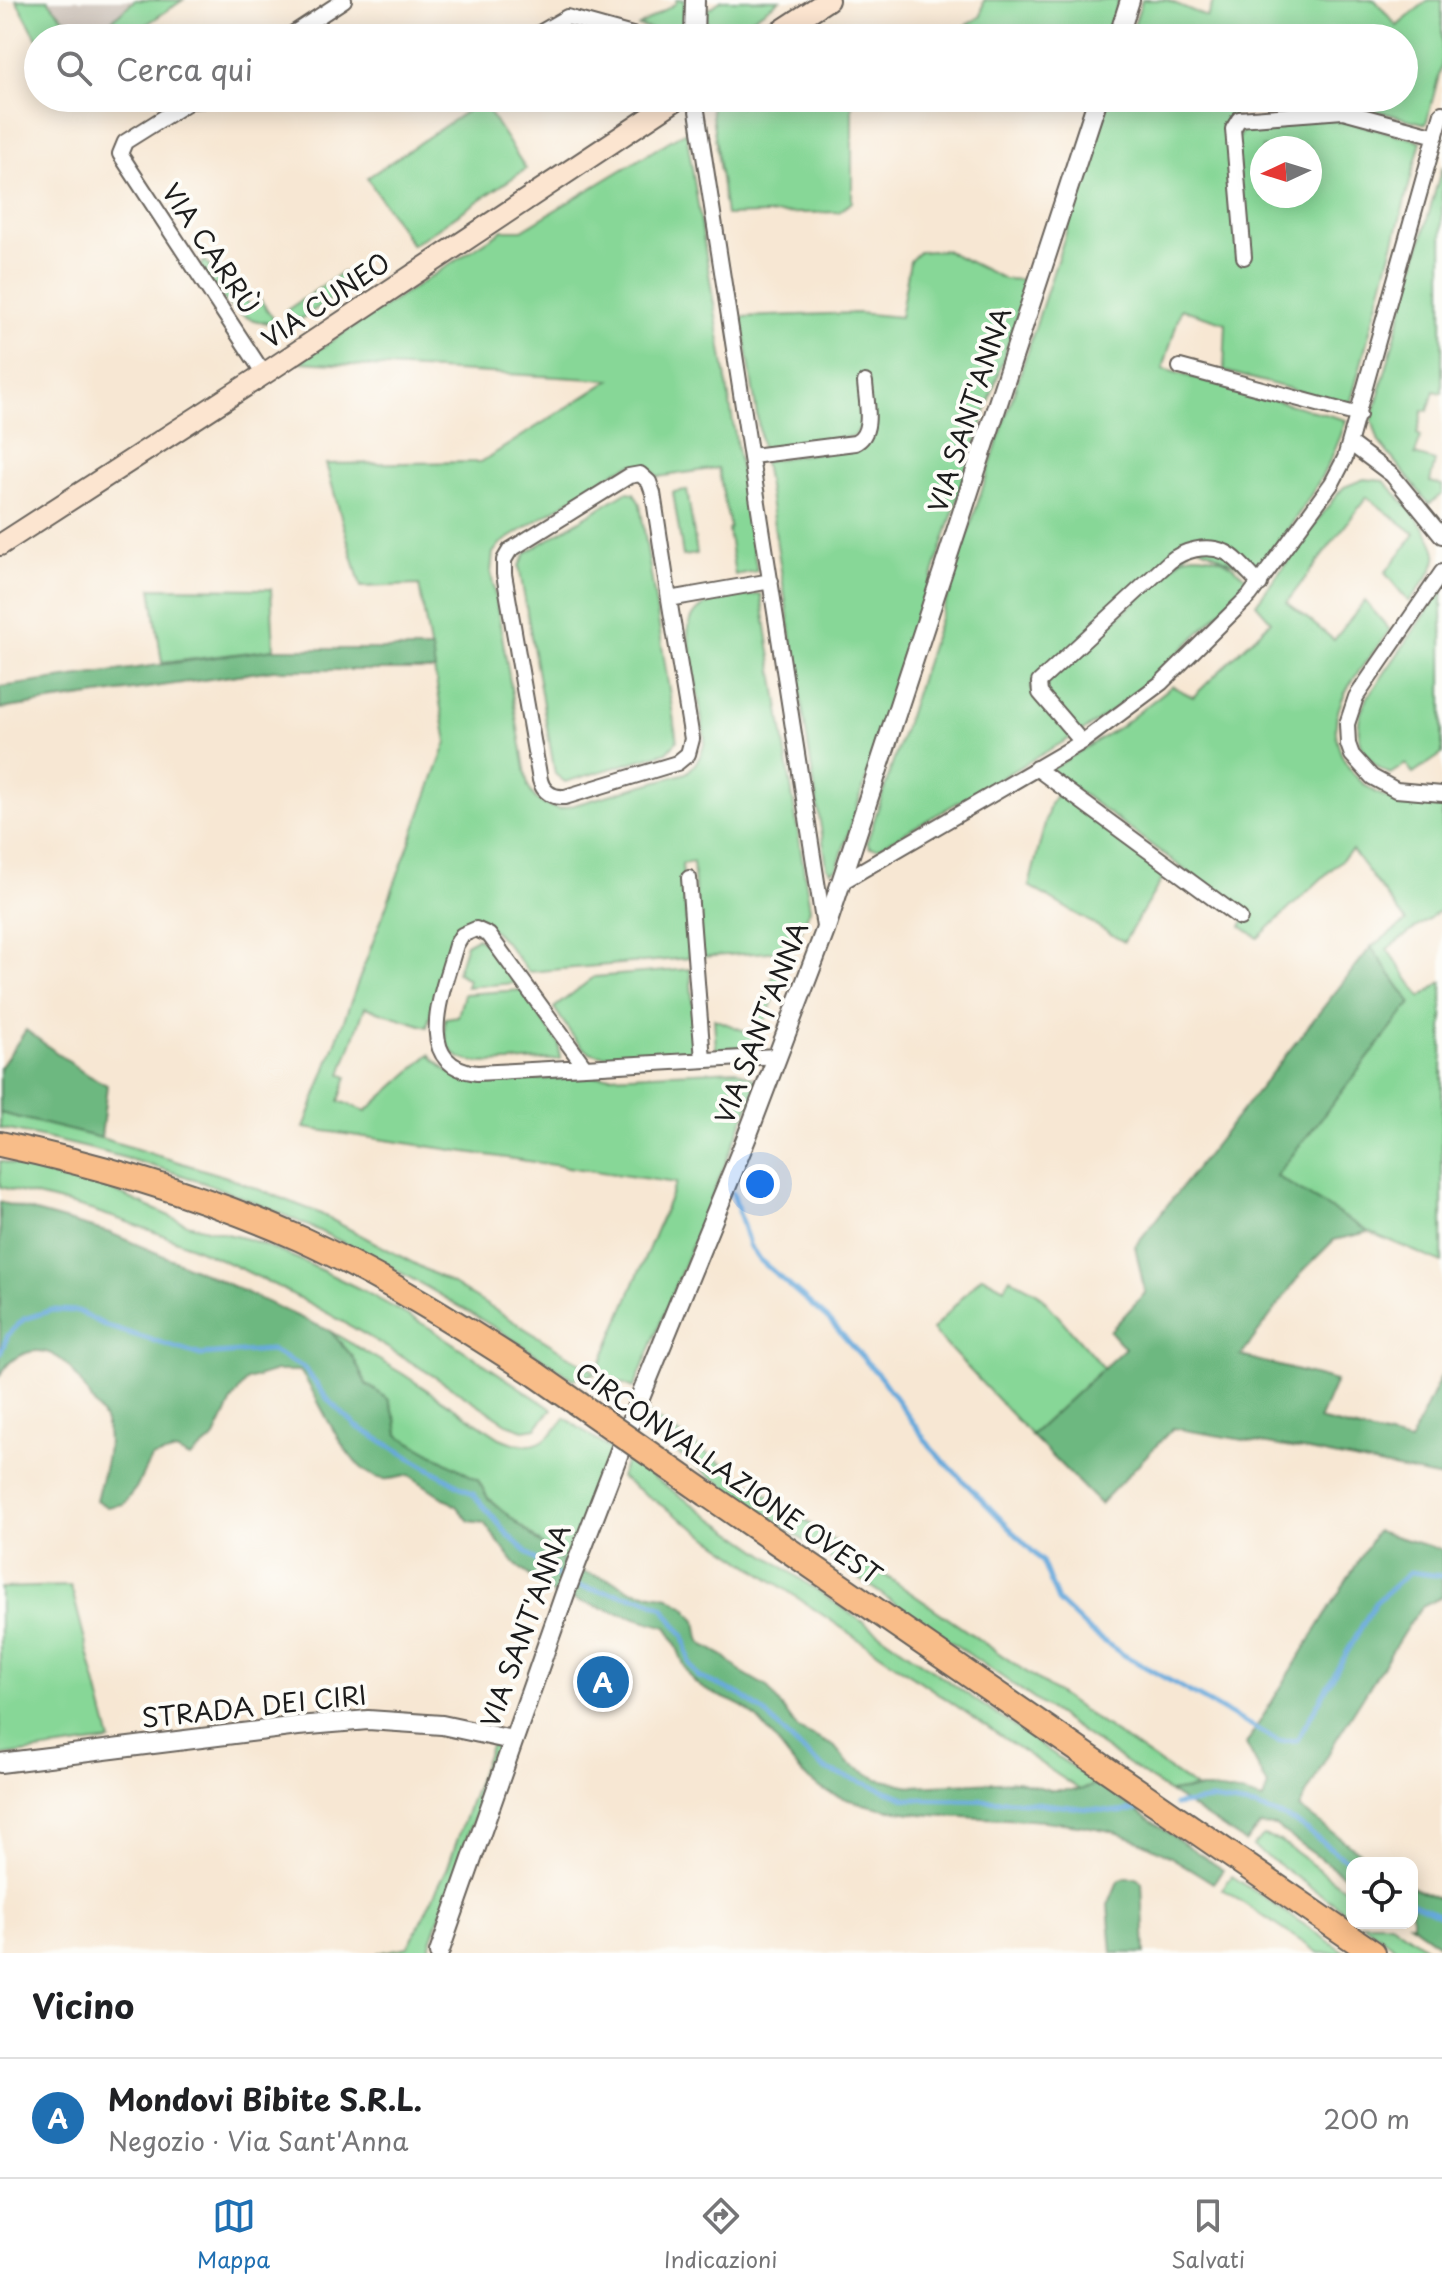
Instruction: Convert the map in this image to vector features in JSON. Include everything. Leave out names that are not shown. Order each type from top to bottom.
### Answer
[{"type":"highway","name":"CIRCONVALLAZIONE OVEST","points":[[0,1144],[89,1164],[148,1182],[290,1234],[364,1270],[447,1317],[537,1375],[1372,1952]]},
{"type":"main road","points":[[791,24],[828,0]]},
{"type":"main road","name":"VIA CUNEO","points":[[0,545],[658,112]]},
{"type":"street","points":[[307,24],[344,0]]},
{"type":"street","points":[[694,24],[695,0]]},
{"type":"street","points":[[1122,24],[1130,0]]},
{"type":"street","points":[[554,24],[572,17],[596,24]]},
{"type":"street","name":"VIA CARRÙ","points":[[174,112],[125,142],[121,150],[122,159],[264,374]]},
{"type":"street","points":[[697,112],[825,931]]},
{"type":"street","name":"VIA SANT'ANNA","points":[[439,1953],[569,1582],[825,931],[1093,112]]},
{"type":"street","points":[[1244,257],[1233,129],[1239,119],[1330,112]]},
{"type":"street","points":[[842,882],[1082,742],[1161,683],[1260,584],[1332,483],[1351,444],[1440,124],[1350,112]]},
{"type":"street","points":[[1180,367],[1359,415]]},
{"type":"street","points":[[752,456],[861,440],[867,430],[865,382]]},
{"type":"street","points":[[1351,444],[1392,475],[1442,536]]},
{"type":"street","points":[[640,474],[646,477],[653,493],[669,599],[692,739],[688,754],[677,763],[565,797],[552,795],[543,788],[540,780],[504,574],[506,555],[629,476],[640,474]]},
{"type":"street","points":[[1082,742],[1040,693],[1039,682],[1169,562],[1188,550],[1221,551],[1260,584]]},
{"type":"street","points":[[1442,572],[1356,697],[1347,724],[1352,755],[1372,777],[1396,790],[1442,794]]},
{"type":"street","points":[[669,599],[771,581]]},
{"type":"street","points":[[1036,768],[1240,918]]},
{"type":"street","points":[[689,878],[703,1060]]},
{"type":"street","points":[[585,1067],[489,935],[476,929],[462,935],[456,945],[435,1025],[438,1044],[461,1070],[477,1073],[585,1067],[703,1060],[777,1056]]},
{"type":"street","name":"STRADA DEI CIRI","points":[[0,1763],[285,1727],[368,1720],[442,1725],[512,1740]]},
{"type":"shaded area","points":[[16,0],[183,0],[147,24],[29,24]]},
{"type":"green space","points":[[16,0],[48,0],[72,24],[29,24]]},
{"type":"green space","points":[[135,0],[183,0],[147,24],[107,24]]},
{"type":"green space","points":[[676,0],[685,0],[685,24],[642,24],[676,3]]},
{"type":"green space","points":[[722,0],[780,0],[744,24],[707,24],[706,11]]},
{"type":"green space","points":[[984,0],[1119,0],[1111,24],[968,24],[981,16]]},
{"type":"green space","points":[[1142,0],[1167,0],[1207,17],[1214,0],[1375,0],[1395,24],[1134,24]]},
{"type":"green space","points":[[1428,0],[1442,0],[1442,64],[1426,124],[1381,112],[1418,112],[1418,24],[1399,24]]},
{"type":"green space","points":[[466,112],[489,112],[526,169],[412,245],[367,178]]},
{"type":"green space","points":[[712,112],[852,112],[852,202],[839,212],[726,215]]},
{"type":"green space","points":[[1105,112],[1239,112],[1232,116],[1227,130],[1240,137],[1246,125],[1335,118],[1421,141],[1350,405],[1224,371],[1226,323],[1181,309],[1163,369],[1346,420],[1319,481],[1256,574],[1196,545],[1033,679],[1031,688],[1034,695],[1072,737],[878,848],[870,848],[867,842]]},
{"type":"green space","points":[[686,131],[757,571],[735,575],[730,528],[718,468],[658,477],[650,467],[633,464],[616,471],[500,544],[493,553],[491,572],[528,786],[541,802],[560,809],[686,773],[693,766],[705,740],[688,633],[691,621],[696,612],[714,601],[761,594],[810,909],[755,1046],[716,1049],[714,1019],[750,1033],[783,951],[700,957],[693,862],[682,864],[689,958],[528,972],[491,928],[470,921],[460,926],[450,941],[427,1027],[365,1007],[341,1074],[347,1077],[339,1101],[366,1111],[430,1054],[452,1074],[480,1082],[736,1070],[759,1081],[634,1388],[597,1373],[676,1183],[304,1128],[447,742],[419,585],[361,587],[326,464],[481,462],[610,380],[299,362],[503,230],[522,230]]},
{"type":"green space","points":[[1442,166],[1442,393],[1434,391],[1428,411],[1423,410],[1417,434],[1421,436],[1415,455],[1435,461],[1430,482],[1442,485],[1442,494],[1429,504],[1379,442],[1372,420]]},
{"type":"green space","points":[[945,250],[1004,279],[1029,280],[837,868],[831,871],[827,867],[764,461],[864,445],[872,433],[861,425],[855,436],[762,449],[742,317],[857,313],[900,317],[910,261],[919,252]]},
{"type":"green space","points":[[205,260],[225,291],[239,293],[250,305],[260,299],[277,324],[250,318],[231,307],[200,267]]},
{"type":"green space","points":[[343,272],[352,284],[292,325],[284,312]]},
{"type":"green space","points":[[1364,479],[1384,481],[1425,529],[1436,559],[1429,576],[1409,602],[1385,573],[1415,534],[1367,497],[1287,602],[1334,640],[1365,601],[1390,630],[1355,677],[1339,708],[1336,723],[1341,753],[1348,767],[1370,789],[1399,801],[1442,804],[1442,909],[1387,949],[1421,997],[1442,982],[1442,1263],[1369,1232],[1276,1176],[1411,1003],[1371,947],[1406,922],[1352,850],[1258,938],[1241,926],[1247,916],[1050,770],[1121,726],[1172,686],[1193,697],[1271,621],[1256,604],[1335,497],[1344,487]]},
{"type":"green space","points":[[687,490],[697,554],[683,556],[673,492]]},
{"type":"green space","points":[[626,492],[634,493],[640,504],[677,741],[667,752],[565,782],[555,774],[519,566],[526,553]]},
{"type":"green space","points":[[1194,555],[1225,561],[1250,581],[1148,681],[1080,733],[1045,693],[1045,684],[1184,557]]},
{"type":"green space","points":[[151,588],[271,589],[274,649],[162,663]]},
{"type":"green space","points":[[1442,590],[1442,754],[1413,774],[1406,764],[1390,774],[1364,751],[1359,730],[1362,708]]},
{"type":"green space","points":[[274,649],[432,649],[435,670],[273,670],[0,709],[0,687]]},
{"type":"green space","points":[[1058,793],[1167,871],[1124,942],[1029,886],[1050,804]]},
{"type":"green space","points":[[477,938],[488,945],[516,983],[466,987],[468,980],[457,972],[466,944]]},
{"type":"green space","points":[[1371,947],[1411,1003],[1276,1176],[1369,1232],[1334,1240],[1303,1271],[1241,1356],[1336,1381],[1319,1420],[1410,1442],[1442,1374],[1442,1478],[1173,1428],[1100,1504],[1031,1435],[1125,1348],[1110,1331],[1145,1293],[1135,1246]]},
{"type":"green space","points":[[690,969],[696,1050],[598,1055],[579,1044],[554,1008],[594,977]]},
{"type":"green space","points":[[521,990],[559,1044],[560,1059],[483,1063],[462,1059],[454,1054],[445,1034],[445,1018],[458,1016],[464,994]]},
{"type":"green space","points":[[26,1030],[84,1073],[107,1085],[101,1138],[0,1113],[0,1068]]},
{"type":"green space","points":[[0,1113],[101,1138],[227,1177],[319,1213],[453,1284],[597,1373],[573,1379],[437,1293],[293,1219],[169,1171],[97,1150],[0,1128]]},
{"type":"green space","points":[[0,1161],[105,1187],[187,1224],[251,1240],[298,1259],[430,1328],[552,1409],[536,1428],[524,1430],[510,1425],[310,1303],[204,1252],[94,1211],[0,1187]]},
{"type":"green space","points":[[0,1202],[110,1233],[330,1331],[353,1357],[366,1384],[388,1399],[398,1435],[478,1480],[488,1498],[567,1566],[555,1596],[515,1564],[484,1523],[469,1521],[456,1506],[409,1475],[383,1479],[369,1474],[357,1464],[335,1433],[300,1371],[276,1371],[247,1380],[233,1399],[215,1437],[190,1458],[176,1451],[151,1458],[136,1488],[123,1504],[107,1507],[96,1500],[106,1460],[107,1430],[104,1420],[73,1372],[57,1357],[37,1351],[14,1359],[0,1377]]},
{"type":"green space","points":[[982,1276],[1004,1288],[1010,1278],[1038,1293],[1104,1368],[1031,1435],[932,1330]]},
{"type":"green space","points":[[330,1331],[403,1374],[500,1438],[521,1445],[537,1443],[545,1440],[565,1418],[611,1450],[567,1566],[488,1498],[478,1480],[398,1435],[388,1399],[366,1384],[353,1357]]},
{"type":"green space","points":[[645,1411],[1196,1788],[1169,1792],[639,1427]]},
{"type":"green space","points":[[627,1459],[1097,1784],[1080,1790],[620,1477]]},
{"type":"green space","points":[[1377,1531],[1442,1550],[1442,1597],[1422,1607],[1411,1621],[1336,1740],[1299,1808],[1366,1857],[1346,1857],[1346,1877],[1275,1826],[1260,1825],[1245,1842],[1169,1792],[1217,1790],[1263,1800],[1268,1786],[1246,1744]]},
{"type":"green space","points":[[582,1572],[612,1580],[630,1590],[669,1597],[685,1607],[696,1620],[699,1639],[704,1645],[767,1687],[798,1729],[834,1746],[849,1764],[878,1779],[911,1786],[1018,1781],[1050,1790],[1080,1790],[1097,1784],[1223,1870],[1213,1883],[1150,1846],[1110,1831],[1041,1821],[900,1811],[866,1805],[832,1794],[808,1779],[745,1708],[706,1690],[693,1680],[666,1627],[572,1599]]},
{"type":"green space","points":[[71,1586],[111,1741],[0,1756],[0,1588]]},
{"type":"green space","points":[[491,1743],[498,1749],[427,1953],[377,1953],[408,1947],[447,1869]]},
{"type":"green space","points":[[1264,1836],[1280,1841],[1346,1890],[1346,1912],[1252,1846]]},
{"type":"green space","points":[[1232,1876],[1346,1953],[1319,1953],[1222,1889]]},
{"type":"green space","points":[[1136,1878],[1142,1882],[1145,1953],[1112,1953],[1108,1905],[1118,1881]]},
{"type":"green space","points":[[1418,1890],[1442,1900],[1442,1946],[1418,1929]]},
{"type":"green space","points":[[1370,1929],[1399,1929],[1433,1953],[1403,1953]]},
{"type":"waterway","points":[[733,1193],[749,1245],[760,1260],[829,1320],[881,1378],[932,1449],[1042,1561],[1058,1601],[1088,1630],[1122,1654],[1278,1741],[1297,1740],[1375,1603],[1410,1572],[1442,1576]]},
{"type":"waterway","points":[[0,1354],[8,1335],[24,1319],[52,1310],[78,1311],[106,1326],[201,1355],[270,1350],[304,1368],[330,1402],[356,1426],[473,1494],[510,1537],[549,1572],[584,1588],[645,1599],[663,1608],[684,1636],[690,1664],[699,1677],[741,1695],[825,1769],[908,1799],[1015,1801],[1119,1812],[1149,1808]]},
{"type":"waterway","points":[[1175,1805],[1212,1800],[1255,1807],[1294,1821],[1346,1860]]},
{"type":"waterway","points":[[1418,1905],[1442,1916]]},
{"type":"place","name":"Mondovi Bibite S.R.L.","points":[[603,1682]]}]
